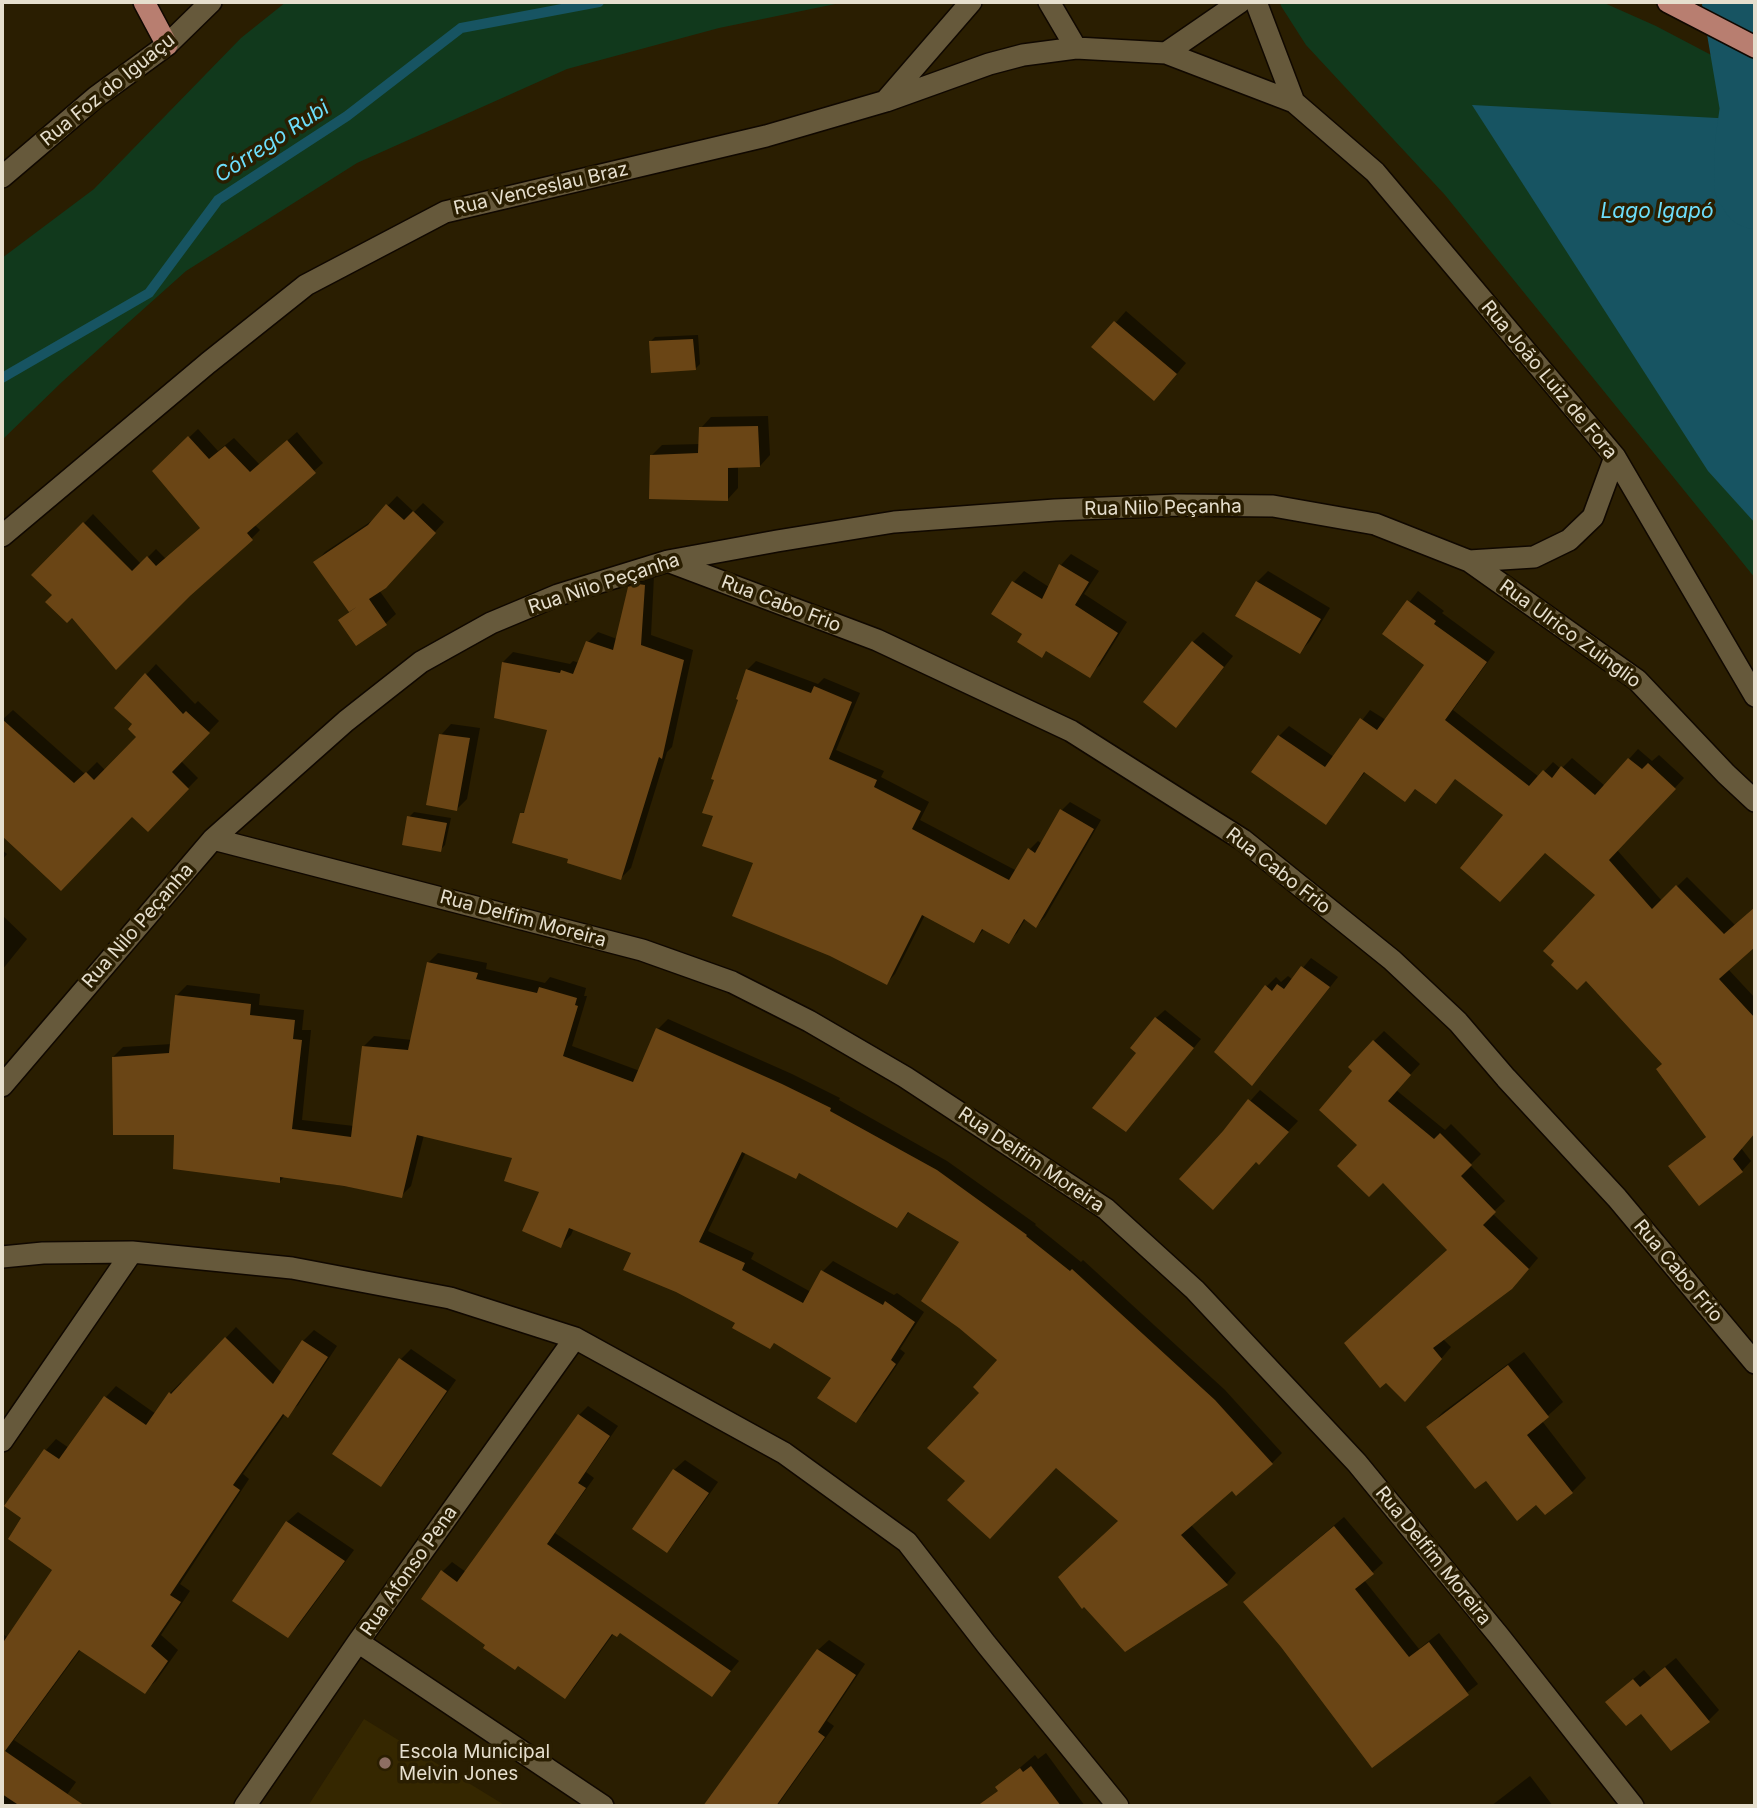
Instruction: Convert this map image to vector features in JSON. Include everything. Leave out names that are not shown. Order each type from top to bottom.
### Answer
[{"type":"main road","points":[[144,2],[167,45]]},
{"type":"main road","points":[[1670,2],[1755,47]]},
{"type":"street","name":"Rua Foz do Iguaçu","points":[[2,177],[96,97],[167,45],[211,2]]},
{"type":"street","points":[[886,101],[971,2]]},
{"type":"street","points":[[1049,2],[1076,48]]},
{"type":"street","points":[[1166,53],[1240,2]]},
{"type":"street","name":"Rua João Luiz de Fora","points":[[1256,2],[1294,102]]},
{"type":"street","name":"Rua Venceslau Braz","points":[[2,536],[208,363],[306,285],[445,212],[765,135],[886,101],[989,64],[1023,55],[1076,48]]},
{"type":"street","name":"Rua João Luiz de Fora","points":[[1076,48],[1166,53],[1294,102],[1375,172],[1615,457],[1755,696]]},
{"type":"street","points":[[1469,562],[1534,557],[1569,540],[1593,517],[1615,457]]},
{"type":"street","name":"Rua Nilo Peçanha","points":[[2,1086],[213,839],[346,721],[421,662],[491,623],[558,594],[668,561],[894,522],[1055,510],[1191,505],[1273,506],[1375,524],[1469,562]]},
{"type":"street","name":"Rua Cabo Frio","points":[[668,561],[877,639],[1071,731],[1243,840],[1392,960],[1458,1022],[1617,1198],[1755,1363]]},
{"type":"street","name":"Rua Ulrico Zuinglio","points":[[1469,562],[1637,680],[1726,774],[1755,800]]},
{"type":"street","name":"Rua Delfim Moreira","points":[[213,839],[642,950],[732,982],[809,1021],[905,1077],[1106,1209],[1195,1290],[1357,1463],[1499,1636],[1633,1806]]},
{"type":"street","points":[[2,1441],[132,1252]]},
{"type":"street","points":[[2,1257],[43,1253],[132,1252],[292,1268],[450,1298],[575,1338],[784,1452],[907,1542],[1118,1806]]},
{"type":"street","name":"Rua Afonso Pena","points":[[245,1806],[358,1642],[575,1338]]},
{"type":"street","points":[[358,1642],[603,1806]]},
{"type":"shaded area","name":"Escola Municipal Melvin Jones","points":[[364,1719],[506,1806],[308,1806]]},
{"type":"green space","points":[[286,2],[845,2],[719,28],[567,69],[357,163],[186,271],[63,381],[2,440],[2,258],[94,189],[241,38]]},
{"type":"green space","points":[[1280,2],[1602,2],[1656,26],[1755,78],[1755,578],[1445,195],[1306,45]]},
{"type":"water","name":"Lago Igapó","points":[[1472,105],[1755,120],[1755,523],[1708,471]]},
{"type":"building","points":[[1114,321],[1177,374],[1154,401],[1091,347]]},
{"type":"building","points":[[693,339],[696,370],[651,373],[649,341]]},
{"type":"building","points":[[758,426],[760,467],[728,468],[728,501],[649,499],[650,455],[698,453],[699,427]]},
{"type":"building","points":[[188,436],[209,459],[225,446],[250,472],[287,440],[316,473],[247,533],[253,540],[190,596],[116,670],[72,618],[67,623],[45,602],[52,595],[31,575],[83,522],[132,571],[147,556],[156,566],[200,528],[152,471]]},
{"type":"building","points":[[386,504],[404,520],[413,511],[436,533],[386,588],[369,599],[387,625],[356,646],[338,620],[358,606],[349,612],[313,562],[368,525]]},
{"type":"building","points":[[1059,564],[1089,582],[1075,605],[1118,633],[1090,678],[1046,651],[1042,658],[1017,642],[1022,634],[991,614],[1012,581],[1042,599]]},
{"type":"building","points":[[1256,581],[1321,619],[1300,654],[1235,616]]},
{"type":"building","points":[[645,585],[641,645],[684,660],[662,759],[659,757],[621,880],[567,863],[568,859],[512,843],[520,813],[524,813],[547,730],[494,718],[502,662],[573,674],[586,641],[613,650],[628,587]]},
{"type":"building","points":[[1407,600],[1436,621],[1434,624],[1487,662],[1445,720],[1529,786],[1543,770],[1552,778],[1561,766],[1595,795],[1628,758],[1642,769],[1648,763],[1676,789],[1609,860],[1652,909],[1676,885],[1724,934],[1755,907],[1755,947],[1719,979],[1755,1018],[1755,1133],[1733,1159],[1743,1172],[1699,1206],[1668,1166],[1706,1137],[1656,1069],[1662,1064],[1586,981],[1577,990],[1551,965],[1554,961],[1543,951],[1595,895],[1545,853],[1500,902],[1460,868],[1503,815],[1455,779],[1436,804],[1415,789],[1405,802],[1364,772],[1326,825],[1251,772],[1278,735],[1325,767],[1360,718],[1377,730],[1424,665],[1382,634]]},
{"type":"building","points":[[1192,641],[1224,667],[1176,728],[1143,702]]},
{"type":"building","points":[[746,669],[811,693],[814,686],[852,702],[829,759],[877,780],[874,787],[921,811],[912,829],[1009,880],[1028,848],[1035,853],[1060,809],[1094,829],[1036,928],[1024,919],[1009,944],[982,929],[974,943],[922,915],[887,985],[830,956],[732,916],[753,863],[702,846],[713,816],[702,813]]},
{"type":"building","points":[[145,673],[183,714],[186,711],[210,733],[172,772],[189,789],[148,832],[132,817],[61,891],[2,836],[2,719],[74,783],[86,772],[94,780],[136,737],[128,729],[132,724],[114,708]]},
{"type":"building","points":[[439,734],[470,738],[457,811],[426,805]]},
{"type":"building","points":[[407,816],[447,823],[441,852],[402,845]]},
{"type":"building","points":[[427,962],[478,973],[476,979],[537,993],[539,987],[577,998],[575,1005],[578,1006],[563,1056],[633,1082],[656,1028],[782,1084],[831,1108],[830,1111],[937,1170],[1027,1235],[1070,1271],[1072,1269],[1215,1400],[1273,1464],[1236,1496],[1232,1491],[1181,1535],[1228,1585],[1125,1652],[1084,1607],[1082,1609],[1058,1577],[1118,1521],[1056,1468],[990,1539],[947,1500],[965,1481],[927,1448],[979,1393],[973,1387],[997,1360],[921,1301],[959,1242],[908,1212],[897,1228],[799,1173],[796,1179],[742,1152],[699,1242],[745,1263],[742,1270],[803,1303],[821,1270],[883,1305],[885,1301],[915,1322],[891,1360],[896,1364],[856,1423],[817,1398],[831,1378],[774,1343],[770,1349],[732,1328],[735,1323],[676,1292],[623,1270],[631,1253],[569,1228],[561,1248],[522,1231],[539,1192],[504,1181],[512,1158],[417,1135],[402,1198],[280,1177],[280,1183],[173,1169],[174,1135],[113,1135],[112,1057],[169,1053],[175,995],[251,1004],[250,1015],[295,1020],[293,1039],[302,1040],[292,1129],[351,1137],[362,1046],[408,1050]]},
{"type":"building","points":[[1301,966],[1330,987],[1252,1086],[1214,1052],[1265,985],[1272,991],[1277,984],[1284,989]]},
{"type":"building","points":[[1155,1017],[1194,1048],[1126,1132],[1092,1108],[1136,1053],[1130,1048]]},
{"type":"building","points":[[1373,1040],[1411,1075],[1388,1101],[1434,1139],[1440,1133],[1472,1165],[1461,1176],[1496,1212],[1483,1225],[1529,1269],[1512,1289],[1433,1348],[1442,1359],[1405,1402],[1386,1383],[1380,1388],[1344,1343],[1447,1250],[1383,1183],[1369,1197],[1337,1166],[1357,1145],[1319,1110],[1352,1071],[1348,1067]]},
{"type":"building","points":[[1248,1099],[1289,1132],[1259,1165],[1256,1162],[1213,1210],[1179,1179]]},
{"type":"building","points":[[225,1337],[273,1384],[302,1340],[328,1357],[288,1418],[283,1414],[233,1485],[240,1490],[170,1595],[181,1602],[151,1646],[168,1661],[145,1694],[79,1650],[5,1751],[85,1806],[20,1806],[2,1794],[2,1644],[52,1570],[8,1539],[21,1518],[4,1506],[44,1449],[59,1459],[104,1396],[146,1425],[169,1392],[171,1394]]},
{"type":"building","points":[[399,1358],[447,1391],[381,1487],[332,1454]]},
{"type":"building","points":[[1508,1365],[1549,1417],[1527,1435],[1573,1493],[1545,1515],[1536,1505],[1517,1521],[1486,1481],[1475,1489],[1426,1427]]},
{"type":"building","points":[[578,1414],[610,1436],[578,1483],[586,1488],[547,1544],[731,1671],[712,1697],[620,1633],[617,1637],[612,1634],[565,1699],[518,1666],[515,1670],[483,1648],[485,1645],[421,1599],[441,1570],[457,1582]]},
{"type":"building","points":[[673,1469],[709,1493],[667,1553],[632,1529]]},
{"type":"building","points":[[286,1521],[345,1561],[288,1638],[232,1601]]},
{"type":"building","points":[[1334,1526],[1374,1574],[1355,1589],[1409,1657],[1429,1642],[1469,1695],[1372,1768],[1281,1647],[1243,1602]]},
{"type":"building","points":[[817,1649],[856,1675],[818,1732],[825,1737],[776,1806],[703,1806]]},
{"type":"building","points":[[1665,1667],[1710,1722],[1671,1751],[1641,1714],[1626,1726],[1605,1702],[1633,1679],[1640,1687]]},
{"type":"building","points":[[1031,1766],[1061,1806],[977,1806],[998,1791],[995,1787],[1020,1768],[1023,1772]]},
{"type":"waterway","name":"Córrego Rubi","points":[[2,378],[149,293],[218,200],[347,116],[461,28],[599,2]]},
{"type":"waterway","points":[[1736,2],[1754,108],[1749,144],[1748,184],[1755,195]]},
{"type":"place","name":"Escola Municipal Melvin Jones","points":[[385,1763]]}]
